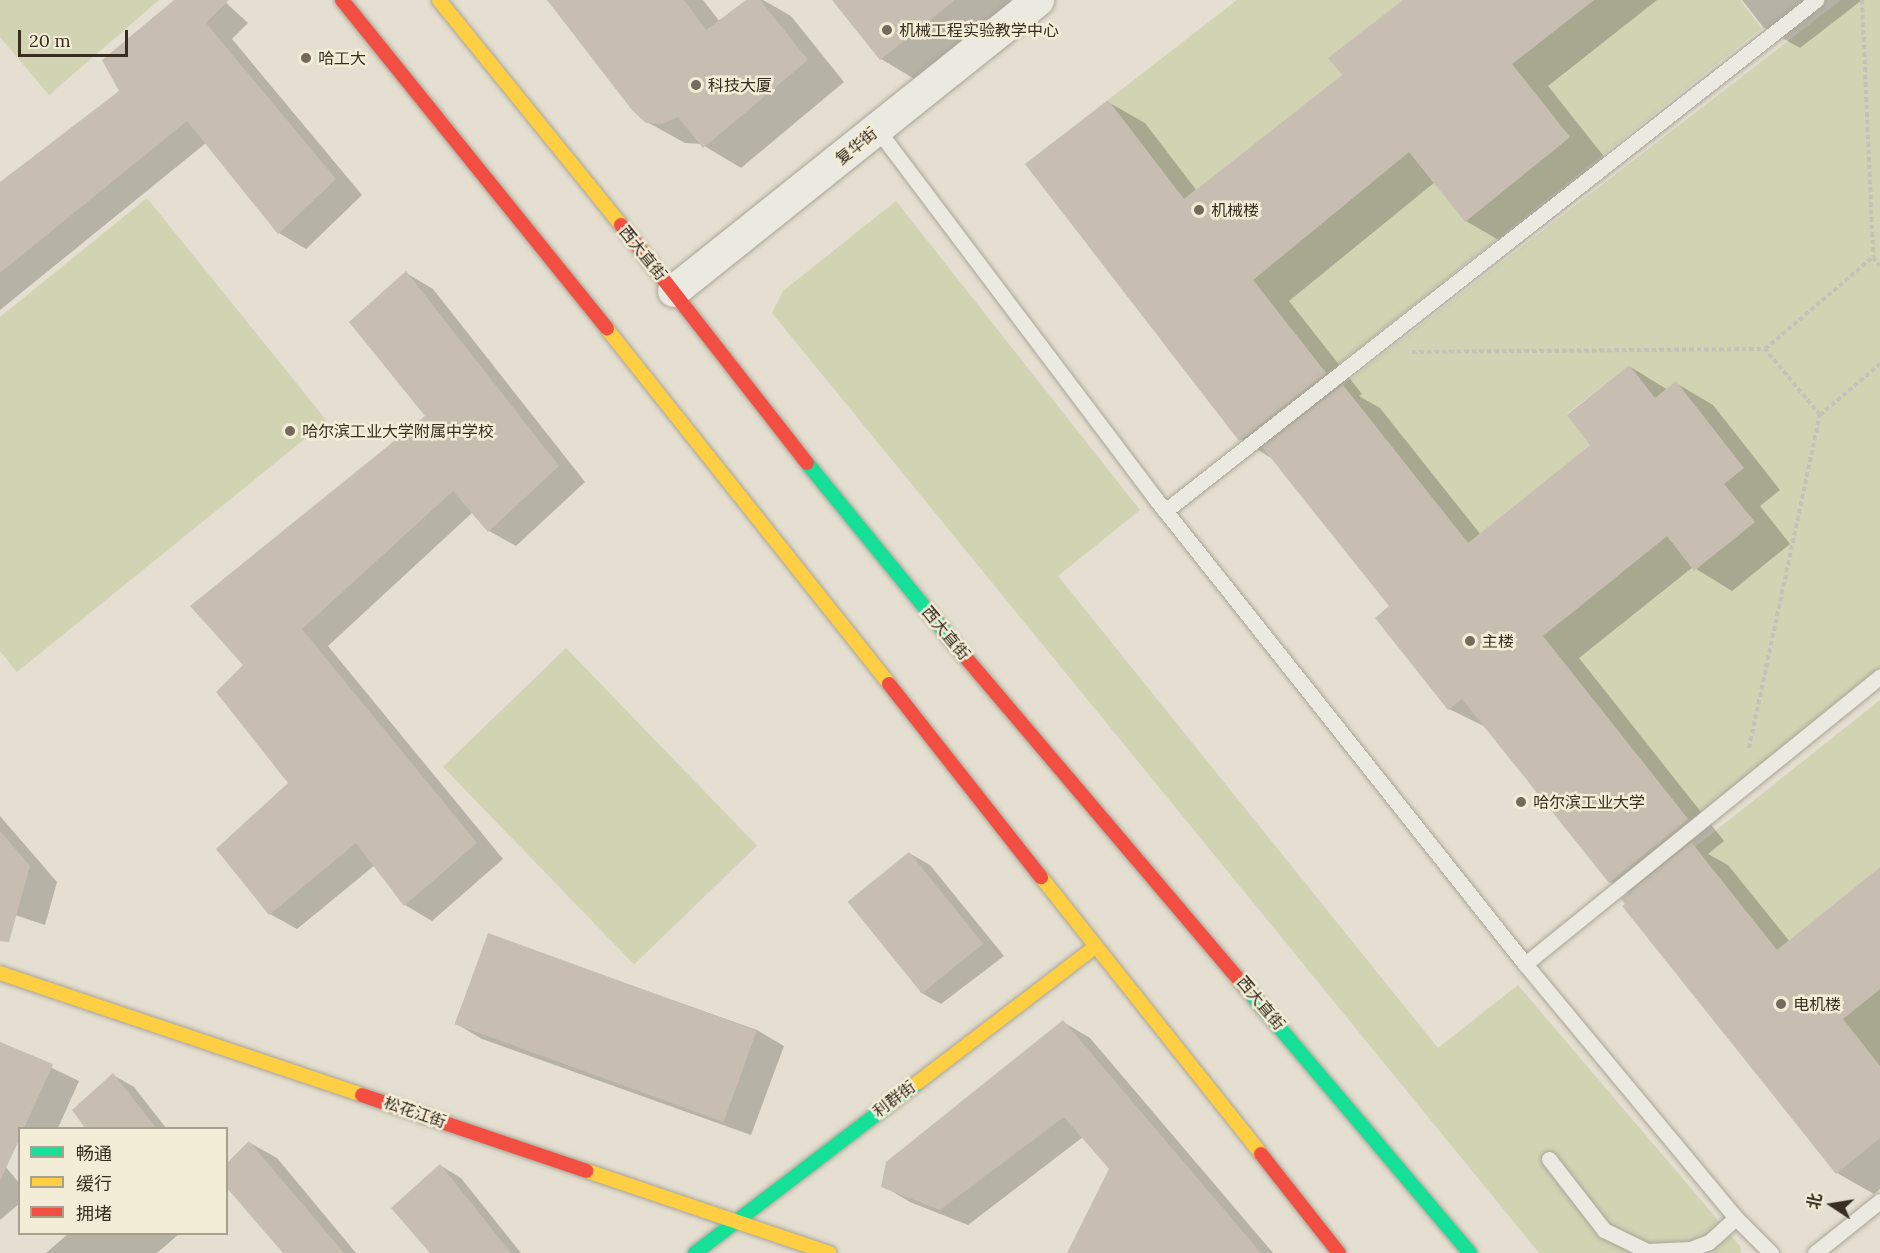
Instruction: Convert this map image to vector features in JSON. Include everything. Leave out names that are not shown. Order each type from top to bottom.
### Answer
[{"type":"main road","points":[[342,0],[564,274],[1339,1253]]},
{"type":"main road","name":"西大直街","points":[[439,0],[674,291],[878,554],[1470,1253]]},
{"type":"main road","name":"利群街","points":[[695,1253],[735,1220],[1095,947]]},
{"type":"main road","name":"松花江街","points":[[0,973],[830,1253]]},
{"type":"main road","points":[[1297,1200],[1328,1253]]},
{"type":"street","name":"复华街","points":[[674,291],[1038,0]]},
{"type":"lane","points":[[1165,511],[1370,353],[1816,0]]},
{"type":"lane","points":[[877,129],[1165,511],[1525,964],[1737,1218],[1772,1253]]},
{"type":"lane","points":[[1525,964],[1880,677]]},
{"type":"lane","points":[[1549,1159],[1604,1230],[1647,1251],[1690,1249],[1709,1242],[1737,1218]]},
{"type":"lane","points":[[1815,1253],[1880,1201]]},
{"type":"path","points":[[1862,0],[1873,258],[1880,266]]},
{"type":"path","points":[[1370,353],[1765,349],[1873,258]]},
{"type":"path","points":[[1765,349],[1820,415]]},
{"type":"path","points":[[1739,792],[1820,415],[1880,364]]},
{"type":"green space","points":[[0,0],[159,0],[49,95],[0,37]]},
{"type":"green space","points":[[1237,0],[1403,0],[1329,58],[1342,75],[1184,199],[1108,100]]},
{"type":"green space","points":[[1594,0],[1740,0],[1762,28],[1327,374],[1253,280],[1409,152],[1465,222],[1569,138],[1512,64]]},
{"type":"green space","points":[[1841,0],[1880,0],[1880,670],[1692,824],[1530,620],[1566,618],[1667,536],[1695,570],[1754,523],[1724,484],[1744,468],[1676,382],[1655,398],[1629,365],[1567,414],[1590,445],[1489,526],[1481,559],[1343,385]]},
{"type":"green space","points":[[147,198],[327,421],[17,672],[0,651],[0,317]]},
{"type":"green space","points":[[896,201],[1140,510],[1058,576],[1438,1048],[1518,985],[1740,1246],[1741,1253],[1539,1253],[772,313],[783,291]]},
{"type":"green space","points":[[566,648],[757,846],[634,965],[443,767]]},
{"type":"green space","points":[[1880,700],[1880,867],[1777,950],[1695,847]]},
{"type":"green space","points":[[1880,989],[1880,1066],[1843,1019]]},
{"type":"building","points":[[174,0],[229,0],[206,23],[336,179],[278,234],[187,121],[0,273],[0,182],[119,91],[102,60]]},
{"type":"building","name":"科技大厦","points":[[547,0],[684,0],[706,30],[746,0],[760,0],[808,60],[703,148],[678,117],[662,124],[646,123],[632,110]]},
{"type":"building","name":"机械工程实验教学中心","points":[[832,0],[955,0],[880,60]]},
{"type":"building","name":"机械楼","points":[[1403,0],[1594,0],[1512,64],[1570,137],[1465,222],[1409,152],[1253,280],[1326,373],[1239,441],[1025,164],[1108,100],[1184,199],[1342,75],[1328,58]]},
{"type":"building","points":[[406,271],[559,466],[488,532],[453,491],[302,629],[477,843],[404,906],[356,843],[269,915],[216,849],[288,783],[216,692],[243,665],[190,606],[425,416],[349,322]]},
{"type":"building","name":"主楼","points":[[1629,365],[1655,398],[1676,381],[1744,468],[1724,484],[1755,522],[1694,571],[1667,536],[1543,636],[1688,819],[1609,883],[1462,699],[1448,710],[1375,618],[1389,606],[1262,447],[1343,385],[1468,543],[1590,445],[1567,415]]},
{"type":"building","points":[[0,831],[30,866],[9,942],[0,941]]},
{"type":"building","name":"电机楼","points":[[1691,842],[1777,950],[1880,867],[1880,989],[1843,1019],[1880,1066],[1880,1138],[1836,1174],[1622,906],[1625,904],[1621,899]]},
{"type":"building","points":[[909,852],[983,944],[922,993],[848,902]]},
{"type":"building","points":[[488,933],[757,1031],[724,1122],[455,1024]]},
{"type":"building","points":[[1063,1020],[1261,1253],[1067,1253],[1109,1169],[1064,1117],[940,1210],[881,1187],[886,1162]]},
{"type":"building","points":[[0,1042],[53,1064],[24,1127],[18,1127],[18,1142],[0,1181]]},
{"type":"building","points":[[113,1073],[155,1127],[84,1127],[72,1110]]},
{"type":"building","points":[[249,1141],[344,1253],[283,1253],[228,1189],[228,1162]]},
{"type":"building","points":[[440,1164],[511,1253],[430,1253],[391,1208]]},
{"type":"traffic: fast","points":[[807,463],[967,659]]},
{"type":"traffic: fast","points":[[1246,988],[1470,1253]]},
{"type":"traffic: fast","points":[[695,1253],[917,1083]]},
{"type":"traffic: slow","points":[[439,0],[621,225]]},
{"type":"traffic: slow","points":[[607,329],[889,684]]},
{"type":"traffic: slow","points":[[1041,877],[1261,1154]]},
{"type":"traffic: slow","points":[[917,1083],[1095,947]]},
{"type":"traffic: slow","points":[[0,973],[362,1095]]},
{"type":"traffic: slow","points":[[587,1171],[829,1253]]},
{"type":"traffic: jam","points":[[342,0],[607,329]]},
{"type":"traffic: jam","points":[[621,225],[807,463]]},
{"type":"traffic: jam","points":[[967,659],[1246,988]]},
{"type":"traffic: jam","points":[[889,684],[1041,877]]},
{"type":"traffic: jam","points":[[362,1095],[587,1171]]},
{"type":"traffic: jam","points":[[1261,1154],[1339,1253]]},
{"type":"place","name":"机械工程实验教学中心","points":[[887,30]]},
{"type":"place","name":"哈工大","points":[[306,58]]},
{"type":"place","name":"科技大厦","points":[[696,85]]},
{"type":"place","name":"机械楼","points":[[1199,210]]},
{"type":"place","name":"哈尔滨工业大学附属中学校","points":[[290,431]]},
{"type":"place","name":"主楼","points":[[1470,641]]},
{"type":"place","name":"哈尔滨工业大学","points":[[1521,802]]},
{"type":"place","name":"电机楼","points":[[1781,1004]]}]
